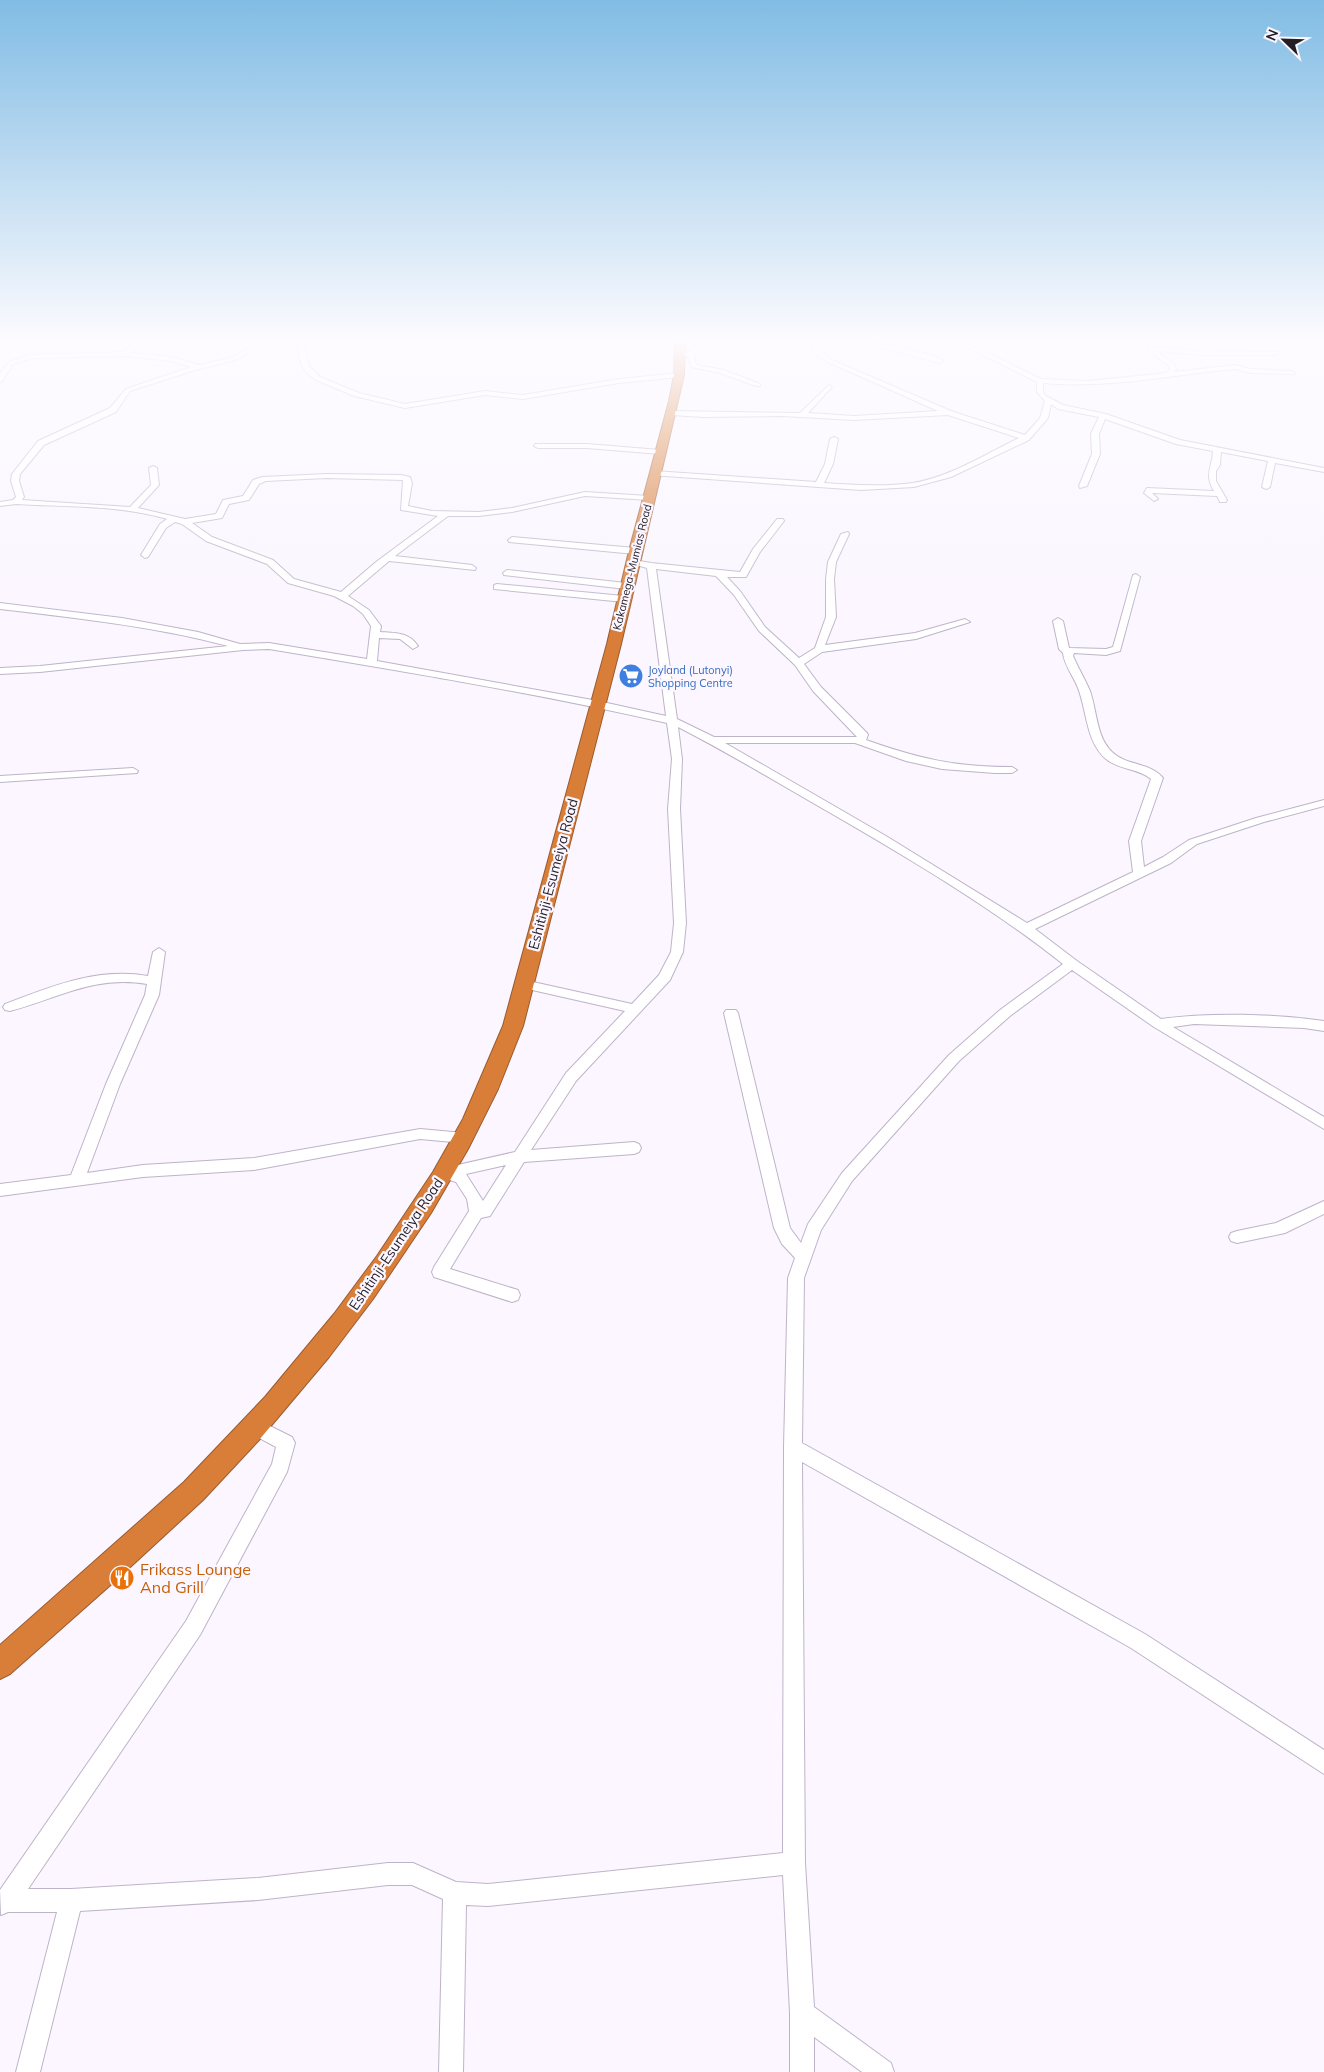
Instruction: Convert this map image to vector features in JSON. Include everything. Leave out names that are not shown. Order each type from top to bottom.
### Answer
[{"type":"highway","name":"Kakamega-Mumias Road","points":[[598,704],[664,439]]},
{"type":"highway","name":"Eshitinji-Esumeiya Road","points":[[0,1664],[63,1611],[200,1485],[313,1359],[412,1226],[445,1173],[497,1072],[513,1026],[598,704]]},
{"type":"street","points":[[16,502],[20,497],[15,482],[16,474],[41,443],[50,439]]},
{"type":"street","points":[[820,483],[829,464],[834,439]]},
{"type":"street","points":[[654,473],[820,483],[861,488],[914,485],[948,475],[1025,439]]},
{"type":"street","points":[[1083,486],[1096,454],[1095,439]]},
{"type":"street","points":[[1168,439],[1324,470]]},
{"type":"street","points":[[538,446],[594,446],[660,452]]},
{"type":"street","points":[[1154,500],[1148,493],[1150,490],[1221,498],[1212,481],[1212,471],[1216,465],[1217,450]]},
{"type":"street","points":[[1266,487],[1272,461]]},
{"type":"street","points":[[132,509],[155,485],[153,468]]},
{"type":"street","points":[[185,522],[219,516],[224,504],[247,497],[259,480],[328,476],[404,478],[407,479],[408,483],[404,508],[419,512],[446,514],[504,511],[585,494],[649,498]]},
{"type":"street","points":[[0,504],[16,502],[132,509],[151,512],[185,522],[208,539],[270,562],[291,581],[342,596],[356,604],[372,618],[376,626],[372,662]]},
{"type":"street","points":[[342,596],[446,514]]},
{"type":"street","points":[[145,555],[163,526],[173,519]]},
{"type":"street","points":[[512,540],[634,556],[651,566],[743,575],[756,551],[780,521]]},
{"type":"street","points":[[819,649],[831,617],[830,579],[832,562],[845,534]]},
{"type":"street","points":[[388,558],[472,568]]},
{"type":"street","points":[[477,1211],[484,1212],[487,1209],[571,1077],[665,977],[677,952],[680,923],[674,809],[677,759],[654,600],[651,566]]},
{"type":"street","points":[[507,573],[626,586]]},
{"type":"street","points":[[719,574],[737,593],[762,629],[798,663],[817,689],[862,732],[861,739],[856,740]]},
{"type":"street","points":[[1068,652],[1078,650],[1112,651],[1117,649],[1136,577]]},
{"type":"street","points":[[497,588],[624,599]]},
{"type":"street","points":[[0,606],[122,621],[198,635],[243,647]]},
{"type":"street","points":[[1058,621],[1064,649],[1068,652],[1068,656],[1086,694],[1093,722],[1106,754],[1114,760],[1149,772],[1157,778],[1136,841],[1140,874]]},
{"type":"street","points":[[798,663],[819,649],[881,639],[916,636],[965,622]]},
{"type":"street","points":[[376,635],[406,637],[413,646]]},
{"type":"street","points":[[0,671],[40,669],[243,647],[269,646],[372,662],[598,704],[673,721],[712,740],[882,838],[1026,928],[1072,964],[1159,1024],[1324,1124]]},
{"type":"street","points":[[712,740],[856,740],[911,759],[941,766],[970,770],[1012,770]]},
{"type":"street","points":[[0,779],[132,771]]},
{"type":"street","points":[[1026,928],[1140,874],[1167,860],[1193,842],[1260,820],[1324,803]]},
{"type":"street","points":[[77,1180],[113,1084],[152,996],[159,952]]},
{"type":"street","points":[[802,2072],[802,2013],[794,1863],[793,1447],[796,1278],[814,1228],[847,1177],[954,1058],[1004,1013],[1072,964]]},
{"type":"street","points":[[10,1007],[73,984],[109,976],[133,976],[154,981]]},
{"type":"street","points":[[524,984],[636,1010]]},
{"type":"street","points":[[731,1013],[782,1228],[788,1240],[804,1256]]},
{"type":"street","points":[[1159,1024],[1194,1019],[1304,1023],[1324,1026]]},
{"type":"street","points":[[0,1190],[143,1171],[254,1164],[420,1134],[464,1138]]},
{"type":"street","points":[[445,1173],[519,1157],[634,1148]]},
{"type":"street","points":[[445,1173],[461,1178],[465,1182],[474,1198],[477,1211],[440,1272],[512,1295]]},
{"type":"street","points":[[1237,1237],[1279,1229],[1324,1207]]},
{"type":"street","points":[[3,1902],[193,1628],[280,1466],[286,1444],[254,1426]]},
{"type":"street","points":[[793,1447],[1138,1641],[1324,1763]]},
{"type":"street","points":[[3,1902],[258,1889],[388,1874],[413,1874],[455,1893],[488,1895],[794,1863]]},
{"type":"street","points":[[451,2072],[455,1893]]},
{"type":"street","points":[[28,2072],[71,1900]]},
{"type":"street","points":[[802,2013],[882,2072]]},
{"type":"place","name":"Joyland (Lutonyi) Shopping Centre","points":[[631,676]]},
{"type":"place","name":"Frikass Lounge And Grill","points":[[122,1578]]}]
